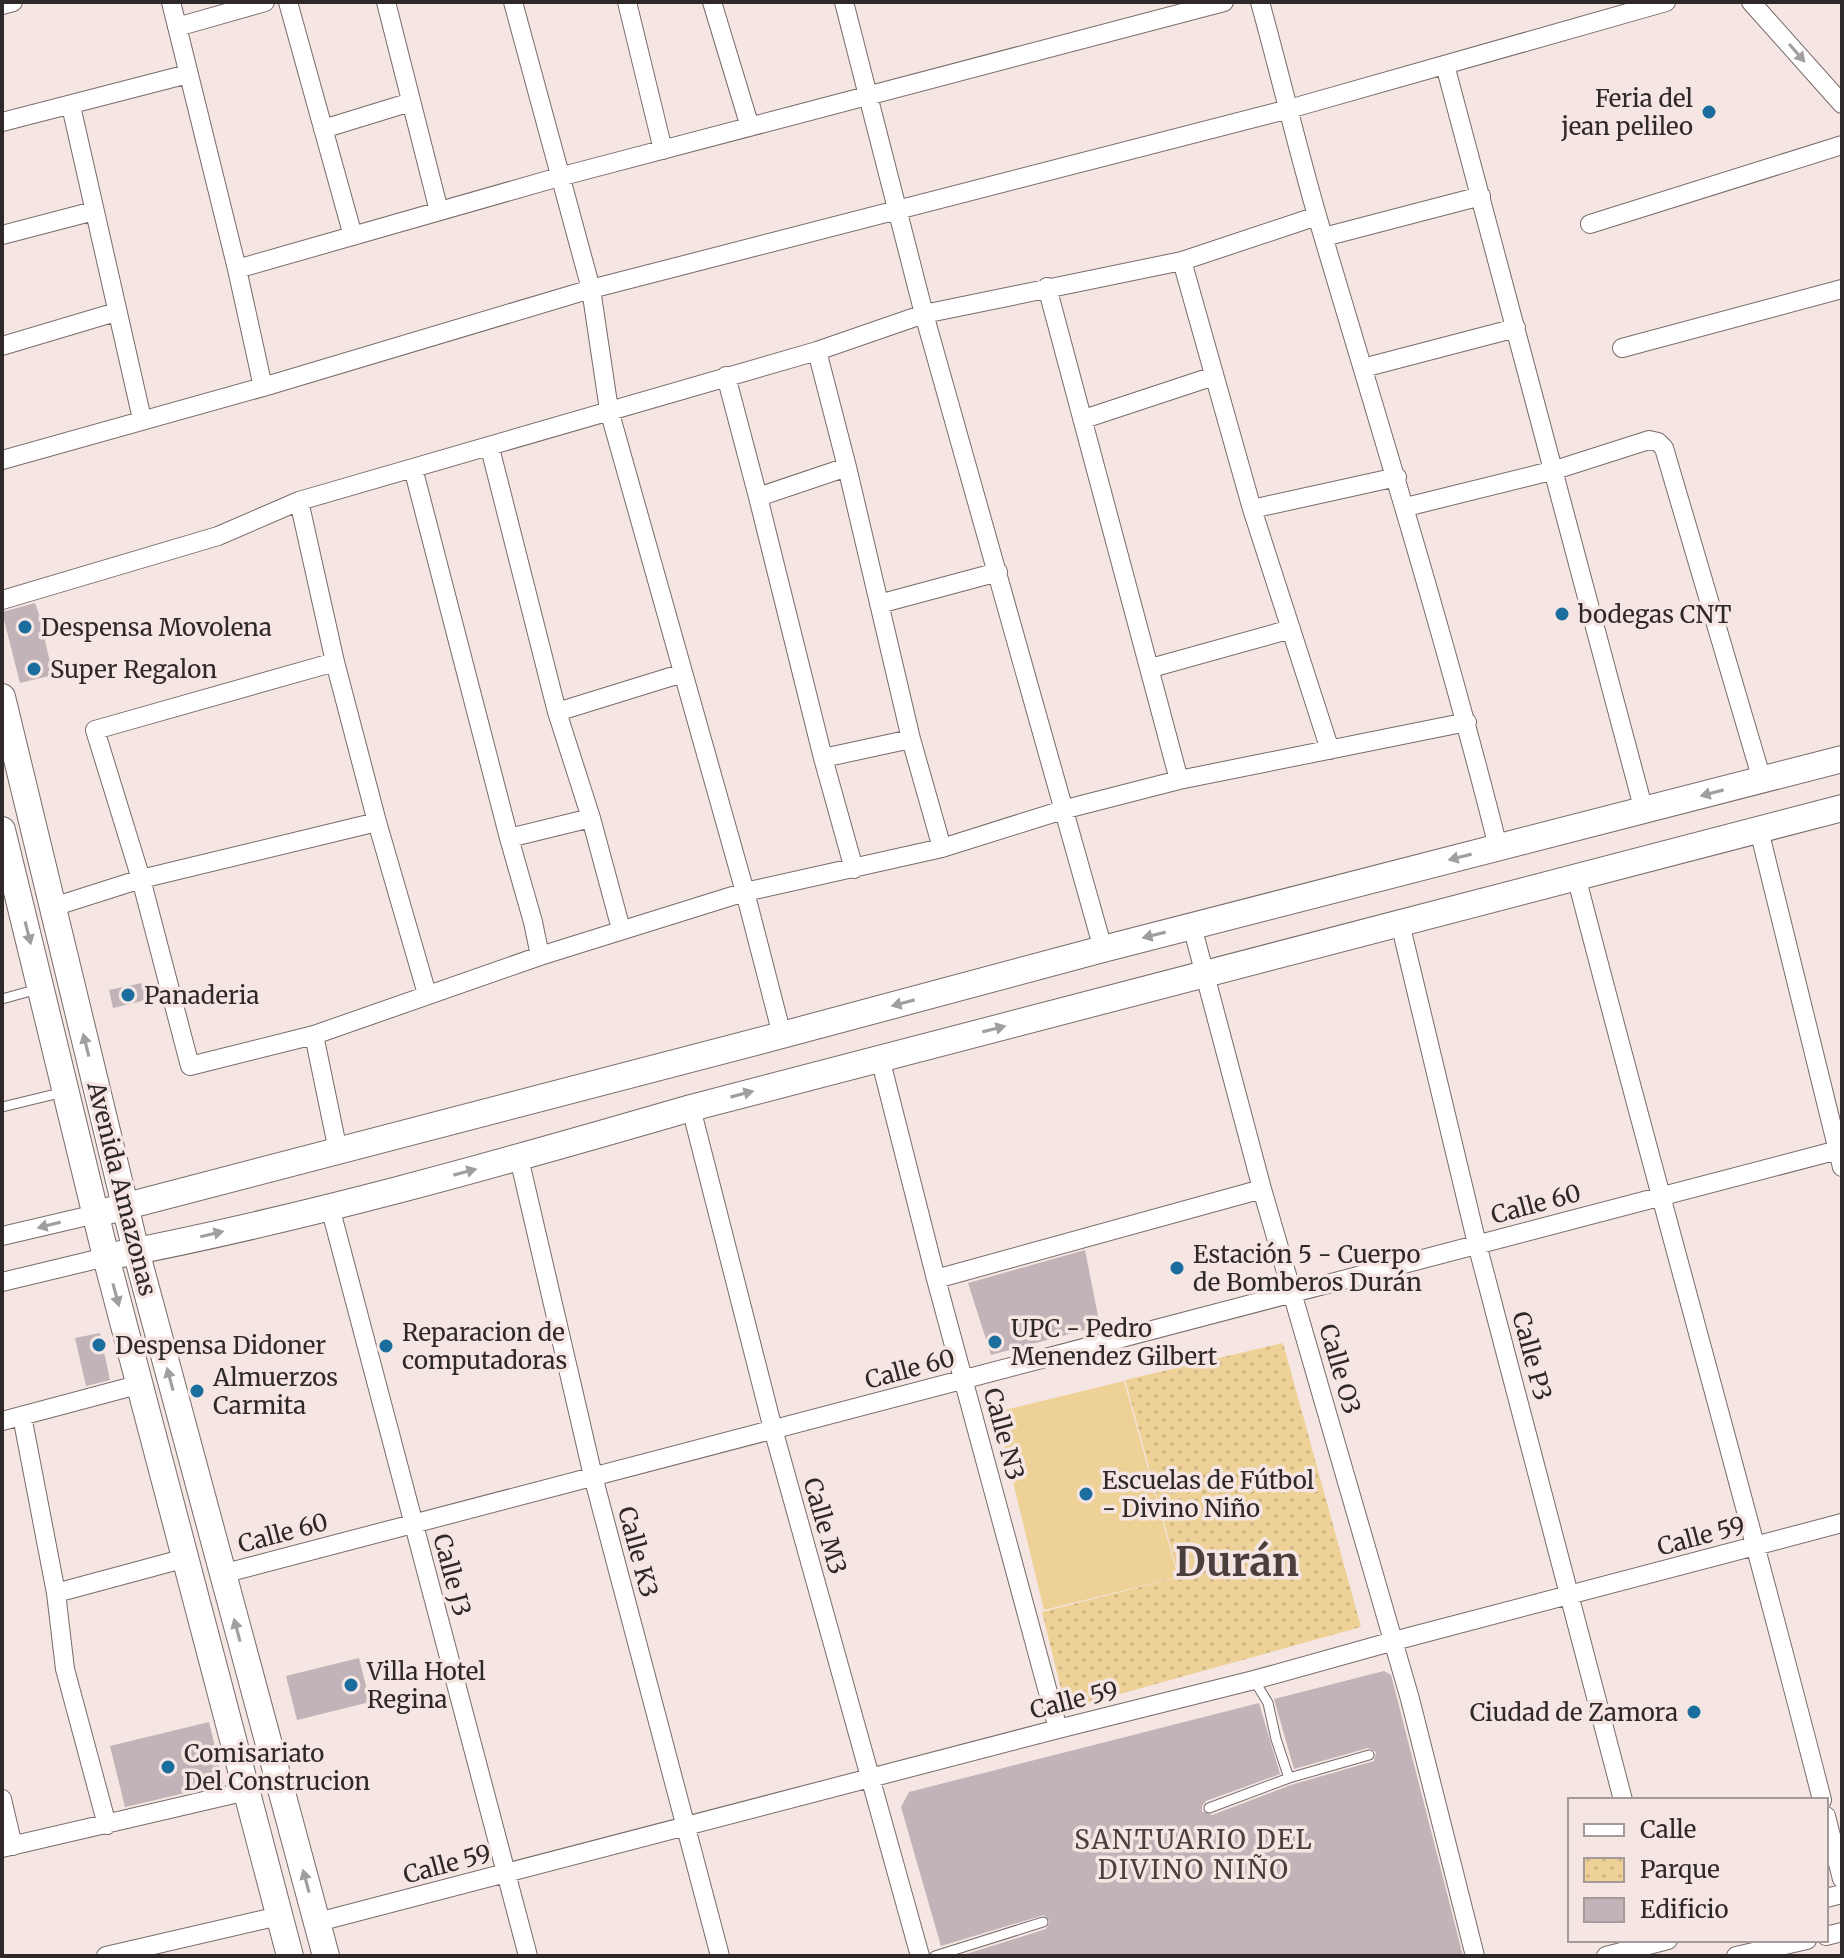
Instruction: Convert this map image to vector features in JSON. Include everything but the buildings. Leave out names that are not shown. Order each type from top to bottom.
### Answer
[{"type":"street","points":[[2,5],[13,2]]},
{"type":"street","points":[[171,2],[263,387]]},
{"type":"street","points":[[177,27],[265,2]]},
{"type":"street","points":[[288,2],[353,236]]},
{"type":"street","points":[[386,2],[439,211]]},
{"type":"street","points":[[513,2],[591,289],[609,410],[745,892],[782,1035]]},
{"type":"street","points":[[627,2],[663,150]]},
{"type":"street","points":[[712,2],[750,127]]},
{"type":"street","points":[[844,2],[924,314],[1103,949]]},
{"type":"street","points":[[237,269],[559,177],[1224,2]]},
{"type":"street","points":[[1260,2],[1317,216],[1406,507],[1467,722],[1498,847]]},
{"type":"street","points":[[2,460],[263,387],[591,289],[1289,109],[1666,2]]},
{"type":"street","points":[[1751,2],[1842,104]]},
{"type":"street","points":[[1445,65],[1644,811]]},
{"type":"street","points":[[2,122],[188,74]]},
{"type":"street","points":[[323,129],[411,102]]},
{"type":"street","points":[[71,106],[142,419]]},
{"type":"street","points":[[1590,224],[1842,145]]},
{"type":"street","points":[[1324,237],[1481,196]]},
{"type":"street","points":[[2,235],[94,211]]},
{"type":"street","points":[[2,600],[218,536],[299,501],[817,351],[924,314],[1182,261],[1317,216]]},
{"type":"street","points":[[1182,261],[1252,509],[1330,750]]},
{"type":"street","points":[[1047,287],[1179,780]]},
{"type":"street","points":[[1622,348],[1842,289]]},
{"type":"street","points":[[2,346],[116,312]]},
{"type":"street","points":[[1363,368],[1516,328]]},
{"type":"street","points":[[817,351],[911,739],[942,848]]},
{"type":"street","points":[[726,376],[854,869]]},
{"type":"street","points":[[1084,419],[1214,376]]},
{"type":"street","points":[[1406,507],[1555,470],[1649,440],[1658,442],[1664,448],[1762,780]]},
{"type":"street","points":[[490,448],[557,712],[591,818],[621,929]]},
{"type":"street","points":[[758,497],[847,467]]},
{"type":"street","points":[[413,468],[540,956]]},
{"type":"street","points":[[1252,509],[1397,477]]},
{"type":"street","points":[[299,501],[335,662],[427,994]]},
{"type":"street","points":[[879,604],[998,572]]},
{"type":"street","points":[[1151,668],[1291,629]]},
{"type":"street","points":[[335,662],[95,730],[141,879],[190,1066],[314,1035],[621,929],[745,892],[942,848],[1066,809],[1179,780],[1467,722]]},
{"type":"street","points":[[557,712],[683,673]]},
{"type":"street","name":"Avenida Amazonas","points":[[2,697],[136,1251],[326,1956]]},
{"type":"street","points":[[823,758],[911,739]]},
{"type":"street","points":[[2,1236],[125,1207],[1103,949],[1842,759]]},
{"type":"street","points":[[2,1282],[330,1207],[880,1058],[1842,808]]},
{"type":"street","points":[[509,838],[591,818]]},
{"type":"street","points":[[53,907],[141,879],[377,822]]},
{"type":"street","name":"Avenida Amazonas","points":[[2,830],[9,892],[41,988],[106,1257],[290,1956]]},
{"type":"street","points":[[1759,830],[1841,1155]]},
{"type":"street","points":[[1576,876],[1659,1197],[1757,1546],[1821,1798]]},
{"type":"street","name":"Calle P3","points":[[1400,923],[1477,1244],[1622,1798]]},
{"type":"street","name":"Calle O3","points":[[1192,926],[1262,1189],[1394,1641],[1475,1956]]},
{"type":"street","points":[[314,1035],[338,1151]]},
{"type":"street","name":"Calle N3","points":[[880,1058],[936,1279],[1058,1729]]},
{"type":"street","name":"Calle M3","points":[[691,1108],[773,1429],[920,1956]]},
{"type":"street","name":"Calle 60","points":[[222,1574],[1477,1244],[1659,1197],[1841,1155]]},
{"type":"street","name":"Calle K3","points":[[519,1158],[593,1476],[720,1956]]},
{"type":"street","points":[[936,1279],[1262,1189]]},
{"type":"street","name":"Calle J3","points":[[330,1207],[528,1956]]},
{"type":"street","points":[[2,1421],[141,1384]]},
{"type":"street","points":[[22,1416],[56,1593],[65,1669],[107,1825]]},
{"type":"street","name":"Calle 59","points":[[318,1922],[1254,1680],[1842,1523]]},
{"type":"street","points":[[56,1593],[186,1558]]},
{"type":"street","points":[[2,1799],[7,1847],[247,1791]]},
{"type":"street","points":[[1828,1824],[1842,1879]]},
{"type":"street","points":[[106,1956],[279,1916]]},
{"type":"street","points":[[1736,1956],[1798,1942]]},
{"type":"street","points":[[1606,1956],[1662,1945]]},
{"type":"lane","points":[[2,999],[41,988]]},
{"type":"lane","points":[[2,1107],[67,1091]]},
{"type":"lane","points":[[1254,1680],[1268,1703],[1289,1778]]},
{"type":"lane","points":[[1209,1808],[1289,1778],[1369,1755]]},
{"type":"lane","points":[[935,1956],[1043,1922]]},
{"type":"green space","points":[[1283,1343],[1361,1627],[1066,1709],[1042,1612],[1179,1577],[1125,1380]]},
{"type":"green space","name":"Escuelas de Fútbol - Divino Niño","points":[[1124,1381],[1178,1577],[1044,1610],[996,1412]]},
{"type":"place","name":"Feria del jean pelileo","points":[[1709,112]]},
{"type":"place","name":"bodegas CNT","points":[[1562,614]]},
{"type":"place","name":"Despensa Movolena","points":[[25,627]]},
{"type":"place","name":"Super Regalon","points":[[34,669]]},
{"type":"place","name":"Panaderia","points":[[128,995]]},
{"type":"place","name":"Estación 5 - Cuerpo de Bomberos Durán","points":[[1177,1268]]},
{"type":"place","name":"UPC - Pedro Menendez Gilbert","points":[[995,1342]]},
{"type":"place","name":"Despensa Didoner","points":[[99,1345]]},
{"type":"place","name":"Reparacion de computadoras","points":[[386,1346]]},
{"type":"place","name":"Almuerzos Carmita","points":[[197,1391]]},
{"type":"place","name":"Escuelas de Fútbol - Divino Niño","points":[[1086,1494]]},
{"type":"place","name":"Villa Hotel Regina","points":[[351,1685]]},
{"type":"place","name":"Ciudad de Zamora","points":[[1694,1712]]},
{"type":"place","name":"Comisariato Del Construcion","points":[[168,1767]]},
{"type":"district","name":"Durán","points":[[1237,1562]]},
{"type":"district","name":"SANTUARIO DEL DIVINO NIÑO","points":[[1194,1854]]}]
